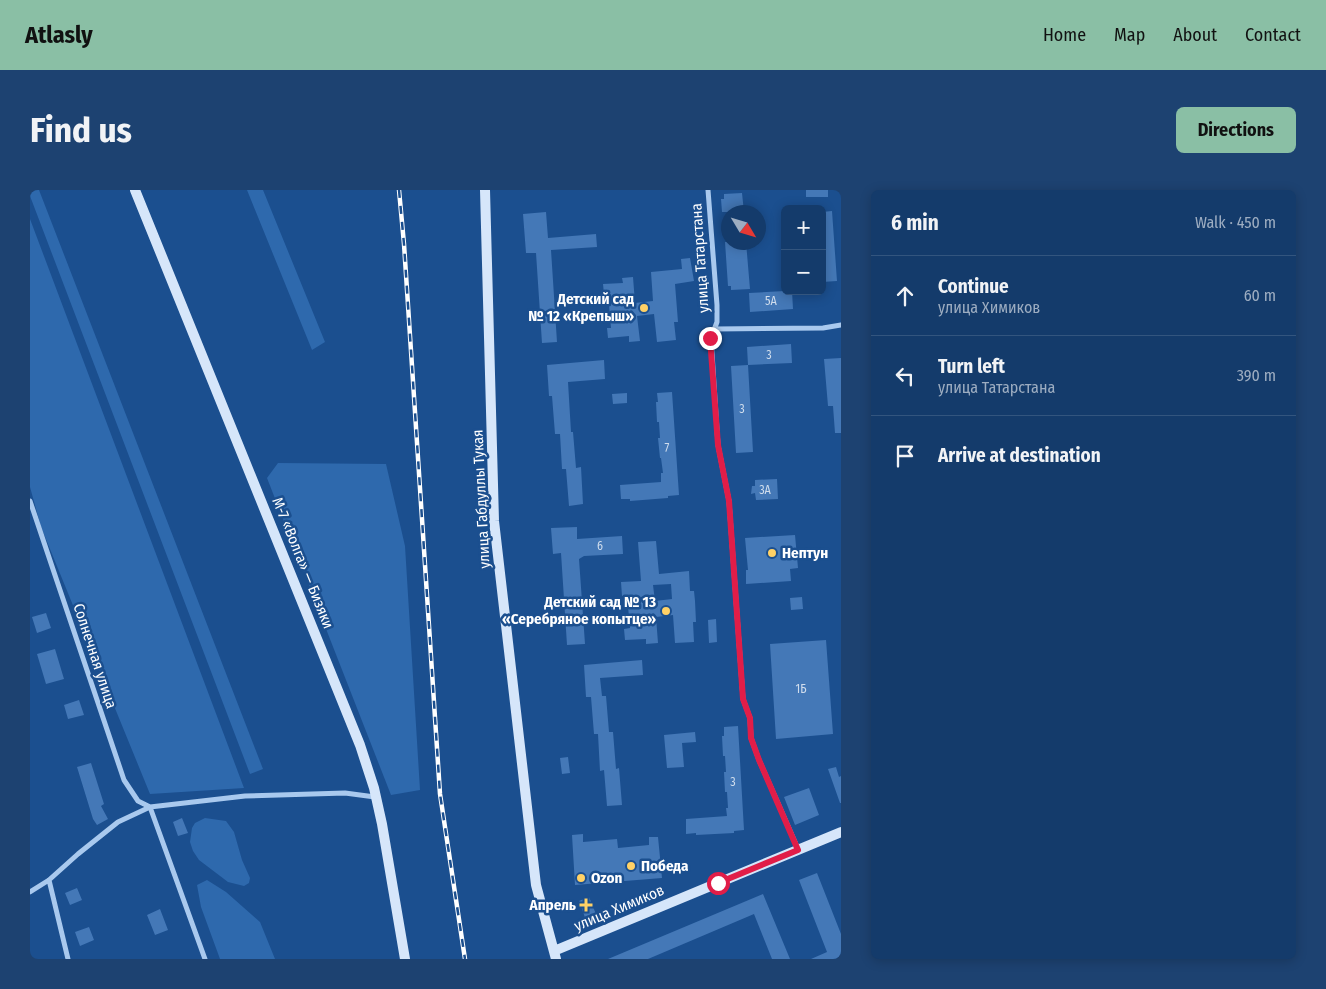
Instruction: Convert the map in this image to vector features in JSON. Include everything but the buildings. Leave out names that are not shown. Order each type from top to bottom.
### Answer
[{"type":"street","name":"М-7 «Волга» — Бизяки","points":[[135,190],[360,745],[382,824],[405,959]]},
{"type":"street","name":"улица Габдуллы Тукая","points":[[485,190],[494,521],[536,885],[555,955]]},
{"type":"street","name":"улица Татарстана","points":[[708,190],[717,305],[717,322],[710,338],[718,445],[729,501],[743,699],[750,718],[751,738],[759,760],[798,850]]},
{"type":"street","points":[[715,329],[823,328],[841,325]]},
{"type":"street","name":"Солнечная улица","points":[[30,501],[124,780],[138,801],[150,808]]},
{"type":"street","points":[[30,892],[50,880],[78,854],[118,822],[150,808],[245,796],[345,792],[376,798]]},
{"type":"street","points":[[150,808],[205,959]]},
{"type":"street","name":"улица Химиков","points":[[555,955],[841,832]]},
{"type":"street","points":[[50,880],[68,959]]},
{"type":"shaded area","points":[[30,190],[39,190],[263,769],[250,774],[30,196]]},
{"type":"shaded area","points":[[247,190],[263,190],[325,342],[312,350]]},
{"type":"shaded area","points":[[30,219],[244,788],[150,794],[41,527],[30,487]]},
{"type":"shaded area","points":[[278,463],[386,464],[405,546],[420,790],[391,795],[267,478]]},
{"type":"shaded area","points":[[205,818],[226,821],[234,832],[242,860],[250,878],[249,883],[244,886],[228,882],[199,860],[190,842],[192,828],[195,823]]},
{"type":"shaded area","points":[[207,880],[226,892],[260,922],[275,959],[220,959],[201,907],[197,885]]},
{"type":"railway","points":[[399,190],[440,794],[465,959]]},
{"type":"place","name":"Детский сад № 12 «Крепыш»","points":[[644,308]]},
{"type":"place","name":"Нептун","points":[[772,553]]},
{"type":"place","name":"Детский сад № 13 «Серебряное копытце»","points":[[666,611]]},
{"type":"place","name":"Победа","points":[[631,866]]},
{"type":"place","name":"Ozon","points":[[581,878]]},
{"type":"place","name":"Апрель","points":[[586,905]]},
{"type":"route","points":[[710,338],[718,445],[729,501],[743,699],[750,718],[751,738],[759,760],[798,850],[718,883]]}]
